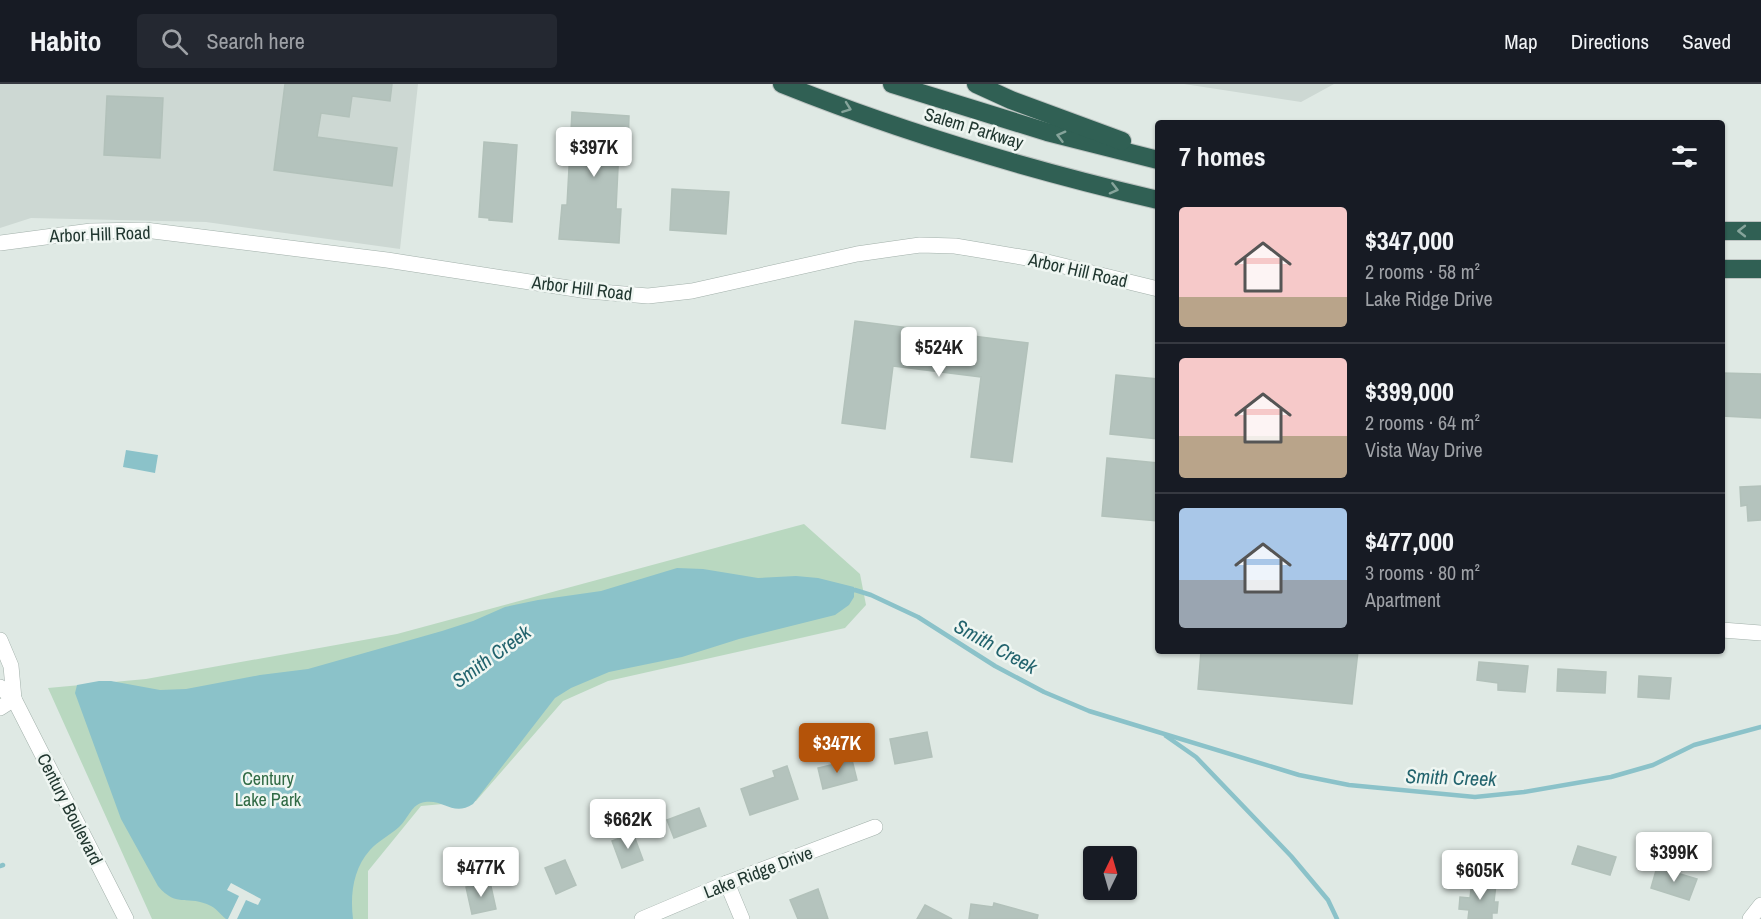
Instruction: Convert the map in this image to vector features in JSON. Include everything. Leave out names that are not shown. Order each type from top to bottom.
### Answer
[{"type":"highway","name":"Salem Parkway","points":[[892,84],[1047,132],[1155,159]]},
{"type":"highway","points":[[976,84],[1041,112],[1155,153]]},
{"type":"highway","name":"Salem Parkway","points":[[784,85],[954,144],[1037,169],[1155,199]]},
{"type":"highway","points":[[1725,231],[1761,231]]},
{"type":"highway","points":[[1725,269],[1761,269]]},
{"type":"street","name":"Arbor Hill Road","points":[[0,243],[91,231],[145,230],[397,262],[588,291],[648,296],[692,291],[857,254],[920,245],[955,246],[1039,260],[1155,289]]},
{"type":"street","points":[[1725,630],[1761,633]]},
{"type":"street","name":"Century Boulevard","points":[[0,640],[11,666],[14,699],[126,919]]},
{"type":"street","name":"Century Boulevard","points":[[0,687],[14,699]]},
{"type":"street","points":[[0,708],[14,699]]},
{"type":"street","name":"Lake Ridge Drive","points":[[642,919],[727,883],[875,827]]},
{"type":"street","points":[[727,883],[742,919]]},
{"type":"street","points":[[1750,919],[1761,905]]},
{"type":"shaded area","points":[[0,84],[418,84],[400,249],[206,222],[31,218],[0,228]]},
{"type":"shaded area","points":[[1184,84],[1334,84],[1301,102]]},
{"type":"green space","name":"Century Lake Park","points":[[804,524],[860,574],[866,605],[845,628],[608,681],[563,701],[476,801],[421,806],[368,871],[368,919],[152,919],[48,688],[146,679],[397,634]]},
{"type":"water","points":[[126,450],[158,455],[155,473],[123,467]]},
{"type":"water","name":"Century Lake Park","points":[[677,568],[703,569],[758,578],[796,576],[818,578],[854,587],[854,597],[849,605],[835,615],[739,639],[682,657],[609,672],[571,688],[555,698],[473,804],[460,809],[432,802],[420,803],[413,808],[399,827],[370,850],[356,874],[352,901],[353,919],[226,919],[211,906],[196,901],[177,899],[165,893],[158,886],[121,819],[75,693],[77,685],[99,681],[160,690],[186,689],[260,675],[308,669],[442,631],[505,607],[601,591]]},
{"type":"pier","points":[[231,883],[261,899],[258,905],[246,900],[237,919],[228,919],[239,896],[227,890]]},
{"type":"building","points":[[285,84],[392,84],[390,101],[352,96],[349,117],[321,113],[317,137],[397,148],[392,186],[274,170]]},
{"type":"building","points":[[107,96],[163,98],[160,158],[104,155]]},
{"type":"building","points":[[572,112],[629,116],[628,148],[619,147],[616,209],[621,209],[619,243],[559,239],[562,205],[567,205]]},
{"type":"building","points":[[484,142],[517,145],[512,222],[479,217]]},
{"type":"building","points":[[672,189],[729,192],[726,234],[670,230]]},
{"type":"building","points":[[855,321],[1028,343],[1012,462],[971,457],[981,377],[893,366],[885,429],[842,423]]},
{"type":"building","points":[[1725,373],[1761,374],[1761,418],[1725,416]]},
{"type":"building","points":[[1116,375],[1155,379],[1155,439],[1110,434]]},
{"type":"building","points":[[1107,458],[1155,463],[1155,521],[1102,516]]},
{"type":"building","points":[[1761,486],[1761,520],[1748,521],[1747,505],[1741,506],[1740,487]]},
{"type":"building","points":[[1201,654],[1358,654],[1352,704],[1198,689]]},
{"type":"building","points":[[1479,662],[1528,666],[1525,692],[1498,690],[1498,683],[1477,680]]},
{"type":"building","points":[[1558,669],[1606,672],[1605,693],[1557,691]]},
{"type":"building","points":[[1639,676],[1671,678],[1669,699],[1638,697]]},
{"type":"building","points":[[927,732],[932,757],[895,764],[890,739]]},
{"type":"building","points":[[852,760],[857,780],[823,789],[818,768]]},
{"type":"building","points":[[787,766],[798,799],[750,815],[741,789],[775,777],[773,771]]},
{"type":"building","points":[[699,808],[706,826],[674,838],[667,820]]},
{"type":"building","points":[[633,833],[643,860],[622,868],[612,841]]},
{"type":"building","points":[[1578,846],[1616,857],[1610,875],[1572,864]]},
{"type":"building","points":[[565,860],[576,885],[556,894],[545,868]]},
{"type":"building","points":[[1657,867],[1697,879],[1689,900],[1651,888]]},
{"type":"building","points":[[1472,881],[1496,884],[1494,902],[1498,902],[1497,913],[1492,913],[1492,919],[1468,919],[1469,910],[1459,909],[1460,897],[1470,898]]},
{"type":"building","points":[[490,882],[496,909],[472,914],[466,887]]},
{"type":"building","points":[[818,889],[828,919],[798,919],[790,900]]},
{"type":"building","points":[[994,903],[1038,915],[1037,919],[969,919],[971,904],[993,907]]},
{"type":"building","points":[[925,905],[952,919],[917,919]]},
{"type":"waterway","name":"Smith Creek","points":[[850,591],[855,590],[871,595],[918,617],[995,666],[1044,692],[1089,711],[1299,775],[1349,785],[1475,797],[1524,792],[1611,777],[1653,765],[1694,745],[1761,727]]},
{"type":"waterway","points":[[1166,736],[1196,757],[1291,856],[1328,900],[1337,919]]}]
